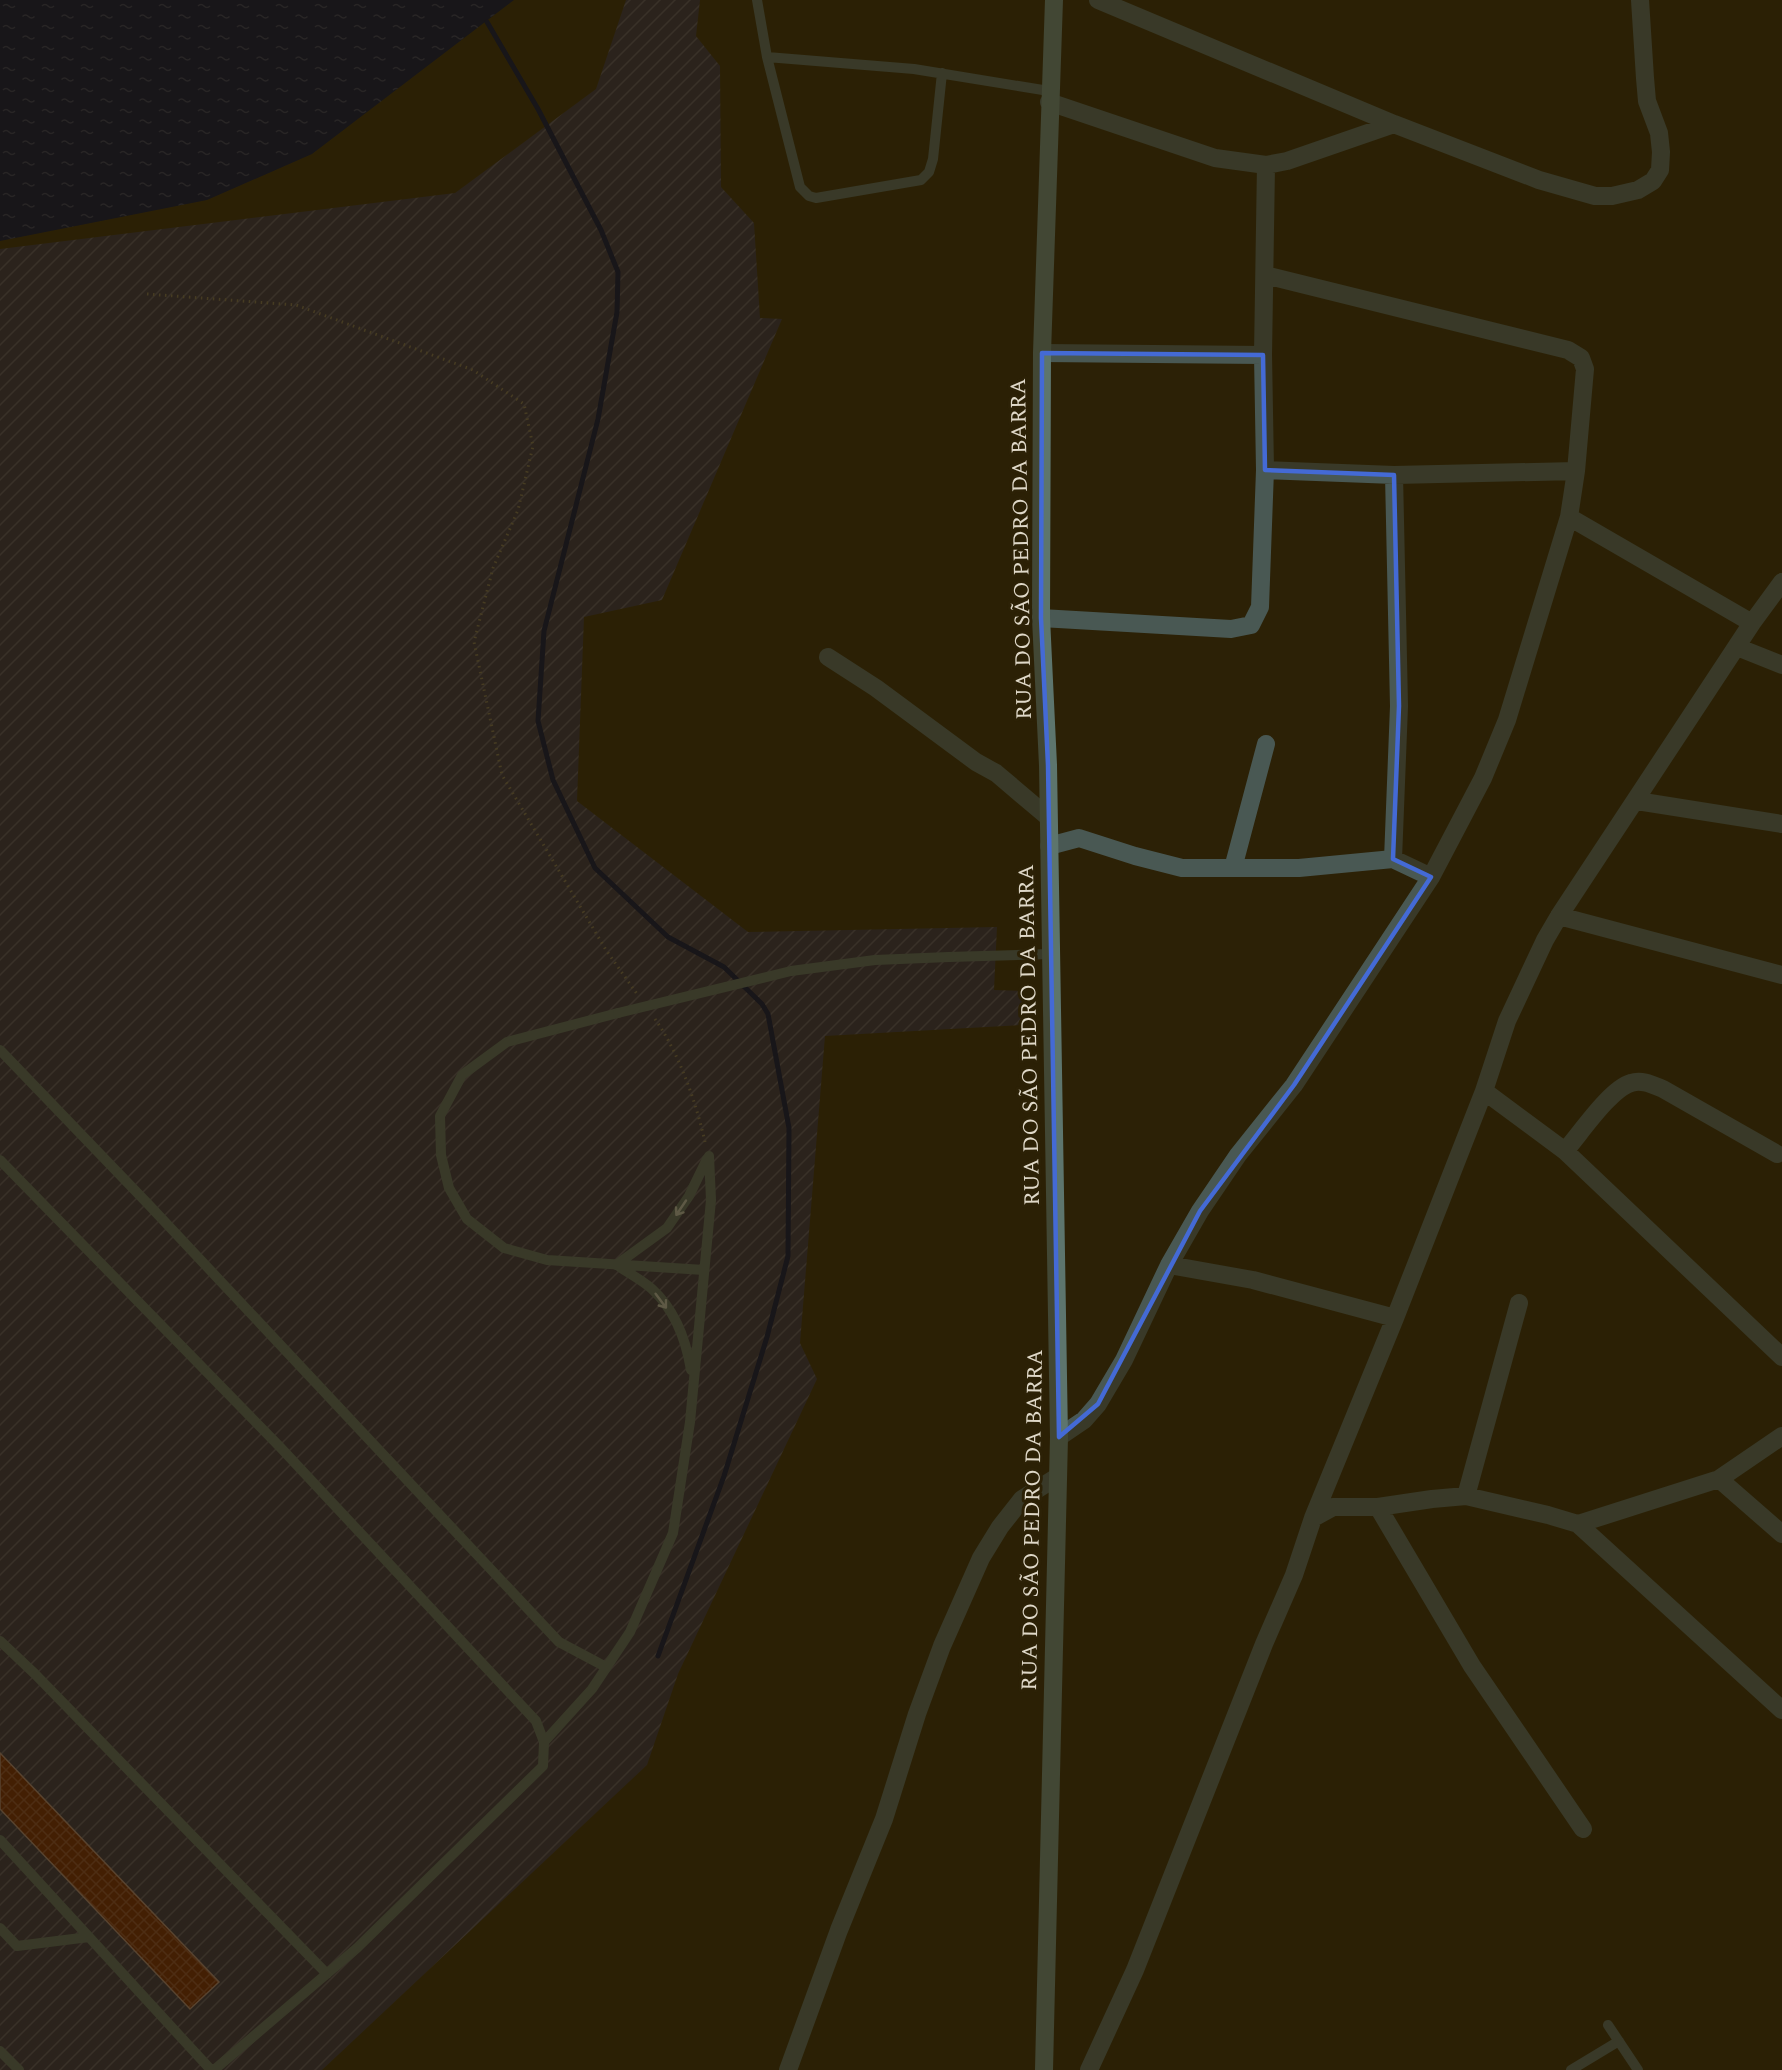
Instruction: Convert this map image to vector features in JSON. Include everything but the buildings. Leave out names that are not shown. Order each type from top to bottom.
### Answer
[{"type":"street","name":"RUA DO SÃO PEDRO DA BARRA","points":[[1044,2070],[1059,1437],[1048,817],[1041,618],[1041,353],[1054,0]]},
{"type":"street","points":[[1098,0],[1394,124],[1539,180],[1595,196],[1612,196],[1638,190],[1653,181],[1660,170],[1659,134],[1647,100],[1640,0]]},
{"type":"street","points":[[1049,96],[1215,158],[1266,165],[1297,158],[1394,124]]},
{"type":"street","points":[[1041,618],[1231,628],[1251,625],[1260,607],[1265,470],[1263,355],[1266,165]]},
{"type":"street","points":[[1059,1437],[1084,1420],[1098,1404],[1124,1360],[1169,1265],[1200,1211],[1238,1155],[1294,1085],[1431,877],[1483,778],[1507,720],[1569,517],[1576,471],[1585,369],[1581,358],[1568,350],[1265,275]]},
{"type":"street","points":[[1041,353],[1263,355]]},
{"type":"street","points":[[1265,470],[1394,475],[1576,471]]},
{"type":"street","points":[[1393,859],[1399,706],[1394,475]]},
{"type":"street","points":[[1569,517],[1752,623]]},
{"type":"street","points":[[1089,2070],[1135,1970],[1264,1644],[1294,1575],[1313,1518],[1484,1091],[1507,1021],[1545,940],[1559,916],[1637,801],[1752,623],[1782,582]]},
{"type":"street","points":[[1737,647],[1782,665]]},
{"type":"street","points":[[828,657],[876,688],[976,762],[996,773],[1048,817]]},
{"type":"street","points":[[1233,868],[1266,744]]},
{"type":"street","points":[[1637,801],[1782,824]]},
{"type":"street","points":[[1048,846],[1079,838],[1182,868],[1299,868],[1393,859],[1431,877]]},
{"type":"street","points":[[1559,916],[1782,975]]},
{"type":"street","points":[[1565,1151],[1611,1096],[1633,1082],[1647,1083],[1663,1089],[1777,1154]]},
{"type":"street","points":[[1484,1091],[1565,1151],[1782,1358]]},
{"type":"street","points":[[1169,1265],[1253,1280],[1395,1318]]},
{"type":"street","points":[[1466,1496],[1519,1303]]},
{"type":"street","points":[[1578,1524],[1719,1479],[1782,1436]]},
{"type":"street","points":[[788,2070],[839,1930],[884,1819],[917,1714],[942,1646],[981,1558],[1000,1527],[1022,1499],[1057,1477]]},
{"type":"street","points":[[1719,1479],[1782,1534]]},
{"type":"street","points":[[1313,1518],[1333,1507],[1378,1507],[1466,1496],[1578,1524],[1782,1710]]},
{"type":"street","points":[[1378,1507],[1472,1666],[1582,1829]]},
{"type":"lane","points":[[757,0],[767,57],[800,187],[809,196],[816,198],[921,180],[929,172],[933,159],[942,74]]},
{"type":"lane","points":[[767,57],[942,74],[1049,96]]},
{"type":"lane","points":[[704,1270],[547,1260],[504,1248],[467,1220],[449,1188],[441,1155],[440,1116],[462,1075],[507,1042],[791,971],[874,960],[1050,954]]},
{"type":"lane","points":[[0,1050],[149,1205],[559,1642],[606,1667]]},
{"type":"lane","points":[[616,1265],[667,1228],[689,1196],[709,1156]]},
{"type":"lane","points":[[544,1742],[592,1689],[630,1632],[672,1533],[690,1422],[711,1200],[709,1156]]},
{"type":"lane","points":[[0,1160],[280,1447],[536,1721],[544,1742],[543,1766],[357,1948],[212,2070],[0,1840]]},
{"type":"lane","points":[[616,1265],[653,1290],[678,1323],[687,1350],[693,1384]]},
{"type":"lane","points":[[0,1641],[35,1674],[327,1974]]},
{"type":"lane","points":[[0,1928],[17,1946],[89,1937]]},
{"type":"lane","points":[[1608,2025],[1638,2070]]},
{"type":"lane","points":[[1571,2070],[1619,2040]]},
{"type":"lane","points":[[2,2057],[19,2070]]},
{"type":"path","points":[[147,294],[296,305],[473,370],[524,404],[533,446],[518,510],[493,568],[474,642],[502,776],[606,950],[638,995]]},
{"type":"path","points":[[651,1013],[663,1030],[697,1105],[709,1156]]},
{"type":"highlighted area","points":[[1042,353],[1263,355],[1265,470],[1394,475],[1399,706],[1393,859],[1431,877],[1294,1085],[1200,1211],[1098,1404],[1059,1437],[1048,765],[1041,618]]},
{"type":"shaded area","points":[[626,0],[700,0],[696,36],[720,66],[721,187],[754,223],[760,318],[782,319],[662,600],[584,617],[577,801],[748,932],[997,927],[994,990],[1024,991],[1022,1025],[825,1036],[800,1343],[817,1379],[678,1674],[647,1765],[322,2070],[0,2070],[0,249],[455,193],[596,89]]},
{"type":"water","points":[[0,0],[514,0],[312,154],[207,200],[0,241]]},
{"type":"waterway","points":[[487,22],[538,109],[601,230],[618,272],[617,312],[598,419],[544,631],[538,721],[553,780],[595,868],[668,937],[724,967],[762,1004],[768,1014],[789,1128],[788,1256],[767,1337],[724,1476],[658,1656]]}]
